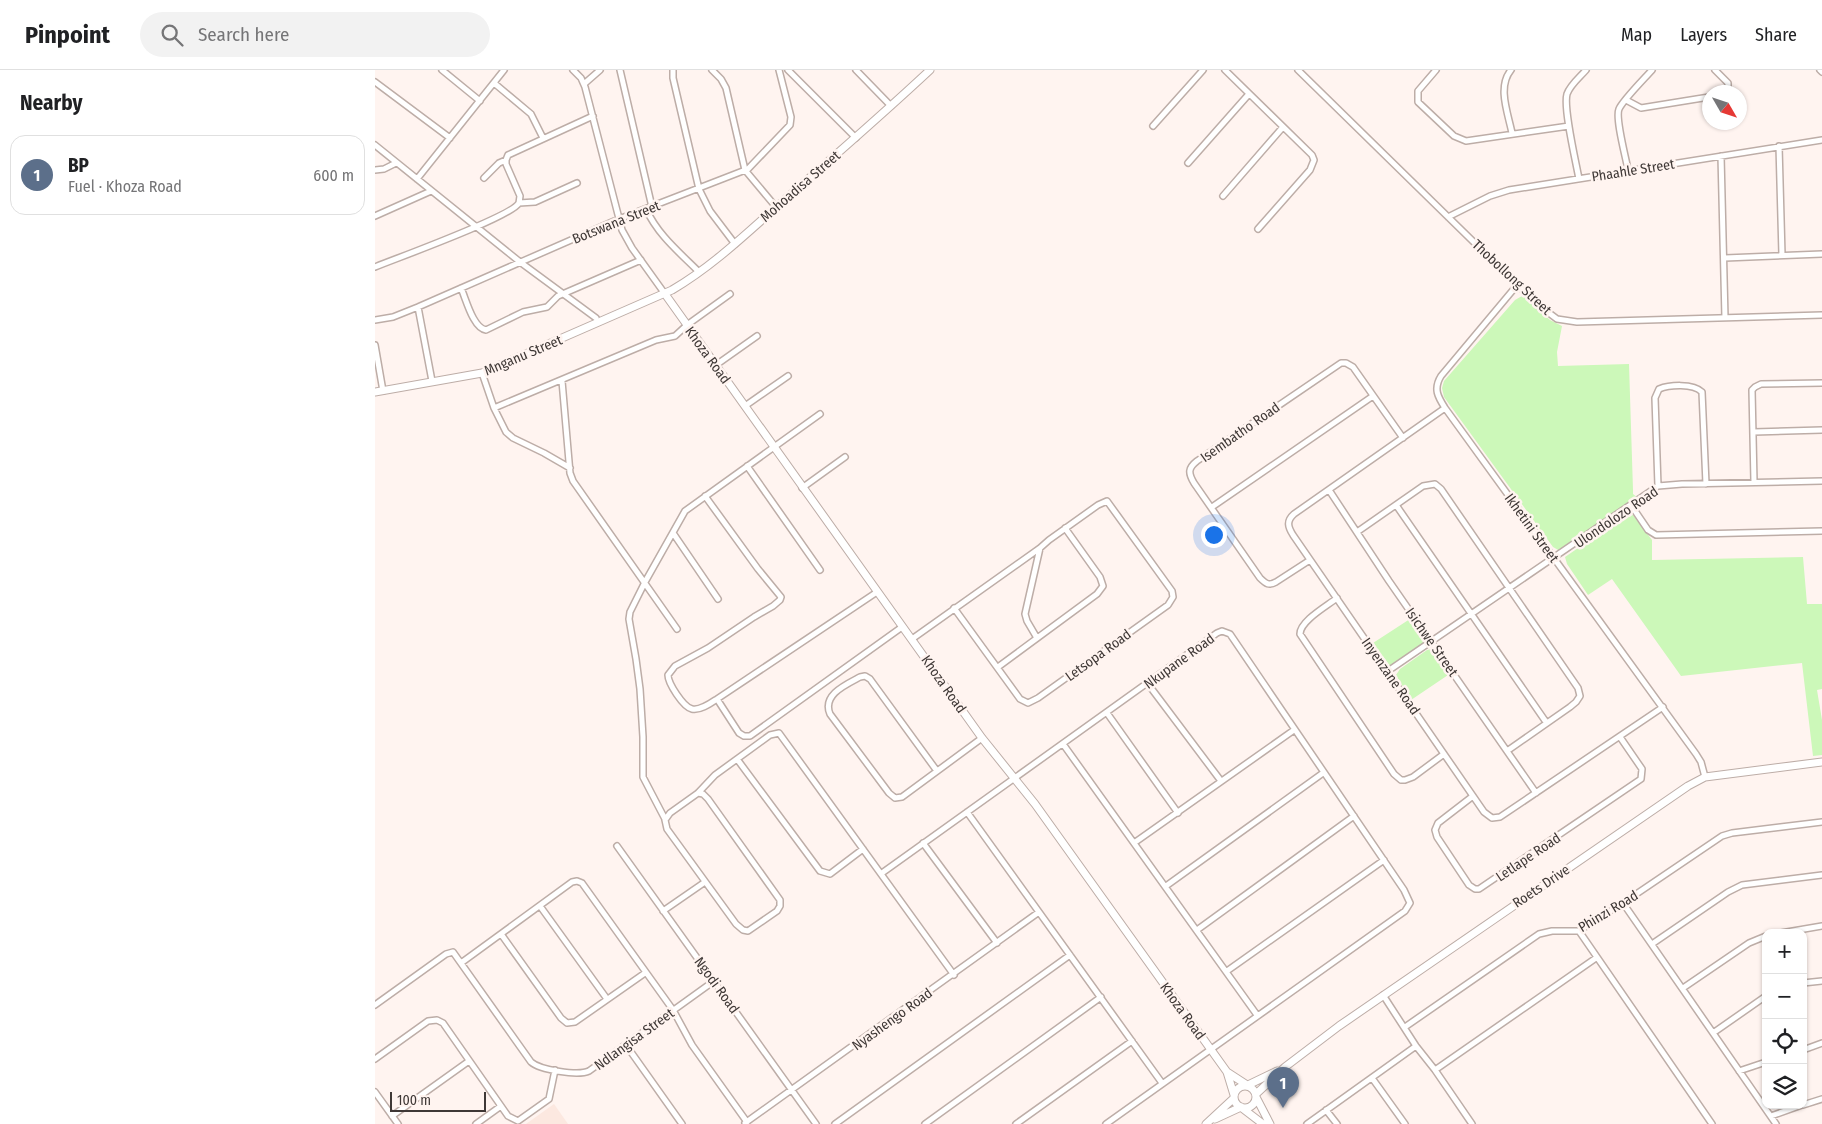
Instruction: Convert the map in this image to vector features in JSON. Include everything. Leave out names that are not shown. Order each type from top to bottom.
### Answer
[{"type":"street","points":[[442,70],[480,101]]},
{"type":"street","points":[[417,179],[504,70]]},
{"type":"street","points":[[573,70],[584,84],[619,219],[626,239],[665,294]]},
{"type":"street","points":[[584,84],[600,70]]},
{"type":"street","points":[[620,70],[652,207]]},
{"type":"street","points":[[673,70],[673,78],[699,189],[710,211],[735,244]]},
{"type":"street","points":[[712,70],[721,79],[726,88],[745,170],[776,207]]},
{"type":"street","name":"Botswana Street","points":[[375,320],[393,317],[418,307],[619,219],[745,170],[754,164],[790,124],[791,117],[779,70]]},
{"type":"street","points":[[788,70],[855,138]]},
{"type":"street","points":[[857,70],[891,106]]},
{"type":"street","name":"Mohoadisa Street","points":[[665,294],[699,272],[735,244],[930,70]]},
{"type":"street","points":[[1153,126],[1203,70]]},
{"type":"street","points":[[1225,70],[1312,155],[1314,160],[1310,170],[1258,229]]},
{"type":"street","name":"Thobollong Street","points":[[1299,70],[1448,217],[1557,319],[1570,322],[1822,315]]},
{"type":"street","points":[[1436,70],[1418,91],[1418,102],[1455,136],[1463,140],[1469,141],[1512,133],[1569,126]]},
{"type":"street","points":[[1511,70],[1505,78],[1503,86],[1512,133]]},
{"type":"street","points":[[1579,179],[1566,103],[1567,95],[1572,86],[1586,70]]},
{"type":"street","points":[[1628,170],[1618,115],[1619,108],[1652,70]]},
{"type":"street","points":[[1715,70],[1728,85]]},
{"type":"street","points":[[375,82],[450,138]]},
{"type":"street","points":[[494,83],[531,114],[543,138]]},
{"type":"street","points":[[1187,164],[1249,94]]},
{"type":"street","points":[[1626,100],[1641,108],[1702,98]]},
{"type":"street","points":[[484,178],[499,163],[506,160],[509,154],[593,116]]},
{"type":"street","points":[[1223,196],[1283,127]]},
{"type":"street","name":"Phaahle Street","points":[[1448,217],[1502,192],[1628,170],[1822,140]]},
{"type":"street","points":[[375,145],[520,262],[596,318]]},
{"type":"street","points":[[1779,146],[1782,255]]},
{"type":"street","points":[[1721,156],[1725,318]]},
{"type":"street","points":[[375,267],[513,210],[519,203],[520,196],[506,160]]},
{"type":"street","points":[[375,170],[384,169],[396,163]]},
{"type":"street","points":[[519,203],[535,202],[577,182]]},
{"type":"street","points":[[375,216],[431,191]]},
{"type":"street","points":[[646,209],[652,223],[659,232],[699,272]]},
{"type":"street","points":[[1725,258],[1822,254]]},
{"type":"street","points":[[461,288],[476,323],[485,330],[523,312],[547,306],[558,296],[641,260]]},
{"type":"street","name":"Ikhetini Street","points":[[1518,284],[1441,376],[1436,387],[1437,393],[1445,408],[1663,706],[1701,762],[1705,777]]},
{"type":"street","name":"Khoza Road","points":[[665,294],[982,738],[1035,804],[1210,1050],[1227,1072],[1247,1085]]},
{"type":"street","name":"Mnganu Street","points":[[379,392],[482,373],[665,294]]},
{"type":"street","points":[[494,408],[656,340],[673,337],[730,294]]},
{"type":"street","points":[[418,307],[432,381]]},
{"type":"street","points":[[716,366],[757,336]]},
{"type":"street","points":[[375,345],[379,392]]},
{"type":"street","name":"Isembatho Road","points":[[1310,560],[1276,582],[1267,584],[1189,474],[1193,464],[1328,370],[1341,363],[1350,364],[1357,372],[1403,438]]},
{"type":"street","points":[[482,373],[494,408],[506,432],[513,438],[570,468]]},
{"type":"street","points":[[745,406],[788,376]]},
{"type":"street","points":[[562,381],[570,468],[573,481],[677,629]]},
{"type":"street","points":[[1754,482],[1751,393],[1755,386],[1765,384],[1822,383]]},
{"type":"street","points":[[1659,486],[1655,398],[1659,389],[1664,387],[1693,386],[1701,392],[1706,484]]},
{"type":"street","points":[[1212,508],[1373,396]]},
{"type":"street","name":"Inyenzane Road","points":[[1445,408],[1294,514],[1288,522],[1290,530],[1310,560],[1473,796],[1488,816],[1497,819],[1663,706]]},
{"type":"street","points":[[698,793],[703,794],[708,799],[779,898],[781,904],[779,910],[750,930],[744,930],[734,922],[667,829],[665,819],[643,777],[640,689],[629,619],[630,612],[645,582],[685,512],[820,414]]},
{"type":"street","points":[[1753,432],[1822,430]]},
{"type":"street","points":[[802,488],[845,457]]},
{"type":"street","points":[[747,466],[820,570]]},
{"type":"street","name":"Ulondolozo Road","points":[[1387,671],[1659,486],[1822,481]]},
{"type":"street","points":[[1357,532],[1397,506],[1423,486],[1437,485],[1510,588],[1580,692],[1576,702],[1507,751]]},
{"type":"street","name":"Isichwe Street","points":[[1329,490],[1536,793]]},
{"type":"street","points":[[705,496],[758,569],[781,595],[780,600],[708,648],[675,666],[668,675],[669,682],[683,703],[692,709],[703,707],[717,699],[877,592]]},
{"type":"street","name":"Letsopa Road","points":[[954,608],[1020,699],[1031,703],[1172,600],[1172,591],[1112,505],[1107,501],[1065,528]]},
{"type":"street","points":[[1631,505],[1643,524],[1652,534],[1656,535],[1822,531]]},
{"type":"street","points":[[1397,506],[1546,722]]},
{"type":"street","points":[[912,639],[1040,548],[1065,528],[1100,577],[1103,586],[1097,594],[997,667]]},
{"type":"street","points":[[673,533],[719,599]]},
{"type":"street","points":[[1037,638],[1025,614],[1040,548]]},
{"type":"street","points":[[1337,598],[1304,624],[1300,634],[1394,774],[1401,780],[1409,779],[1444,754]]},
{"type":"street","points":[[717,699],[739,733],[744,736],[750,736],[902,627]]},
{"type":"street","name":"Nkupane Road","points":[[882,874],[1217,633],[1226,632],[1242,652],[1384,860],[1408,896],[1410,903],[1405,910],[1257,1015]]},
{"type":"street","points":[[937,771],[871,679],[865,676],[860,677],[834,693],[829,699],[830,714],[892,796],[898,798],[903,797],[982,738]]},
{"type":"street","points":[[1148,684],[1221,781]]},
{"type":"street","points":[[1107,713],[1178,813]]},
{"type":"street","points":[[1134,843],[1294,730]]},
{"type":"street","points":[[665,819],[670,813],[698,793],[708,780],[770,735],[781,734],[954,974]]},
{"type":"street","name":"Letlape Road","points":[[1473,796],[1438,823],[1435,830],[1437,837],[1469,885],[1479,890],[1641,779],[1642,770],[1620,737]]},
{"type":"street","points":[[1063,744],[1257,1015],[1107,1124]]},
{"type":"street","points":[[737,759],[820,871],[829,874],[863,849]]},
{"type":"street","name":"Roets Drive","points":[[1256,1096],[1285,1067],[1383,995],[1679,791],[1705,777],[1822,762]]},
{"type":"street","points":[[1166,886],[1323,773]]},
{"type":"street","points":[[967,812],[1163,1083]]},
{"type":"street","points":[[1197,930],[1354,816]]},
{"type":"street","name":"Phinzi Road","points":[[1405,1027],[1539,934],[1552,931],[1579,931],[1722,836],[1733,832],[1822,822]]},
{"type":"street","points":[[923,843],[997,943]]},
{"type":"street","name":"Ngodi Road","points":[[617,846],[816,1124]]},
{"type":"street","points":[[1227,971],[1384,860]]},
{"type":"street","points":[[1652,944],[1728,892],[1742,885],[1822,875]]},
{"type":"street","points":[[461,963],[572,882],[582,883],[673,1010],[692,1045],[745,1123]]},
{"type":"street","points":[[663,911],[705,882]]},
{"type":"street","points":[[1623,903],[1776,1124]]},
{"type":"street","points":[[540,906],[607,999]]},
{"type":"street","name":"Nyashengo Road","points":[[745,1123],[1039,912]]},
{"type":"street","points":[[1804,929],[1822,926]]},
{"type":"street","points":[[1579,931],[1712,1124]]},
{"type":"street","points":[[501,934],[565,1022],[570,1024],[645,973]]},
{"type":"street","points":[[1683,988],[1749,943],[1762,938]]},
{"type":"street","name":"Ndlangisa Street","points":[[375,1005],[446,954],[453,952],[531,1062],[538,1067],[580,1074],[586,1073],[714,981]]},
{"type":"street","points":[[835,1124],[1070,955]]},
{"type":"street","points":[[1435,1070],[1596,958]]},
{"type":"street","points":[[1807,983],[1822,981]]},
{"type":"street","points":[[1383,995],[1416,1046],[1472,1124]]},
{"type":"street","points":[[925,1124],[1101,997]]},
{"type":"street","points":[[1713,1033],[1762,999]]},
{"type":"street","points":[[375,1059],[428,1021],[435,1019],[443,1024],[511,1118],[521,1120],[549,1099],[555,1070]]},
{"type":"street","points":[[1016,1124],[1132,1041]]},
{"type":"street","points":[[1807,1049],[1822,1043]]},
{"type":"street","points":[[626,1045],[682,1124]]},
{"type":"street","points":[[1307,1124],[1416,1046]]},
{"type":"street","points":[[392,1116],[469,1061]]},
{"type":"street","points":[[1739,1071],[1762,1063]]},
{"type":"street","name":"Roets Drive","points":[[1247,1085],[1285,1067]]},
{"type":"street","name":"Khoza Road","points":[[1227,1072],[1234,1096]]},
{"type":"street","points":[[1372,1078],[1405,1124]]},
{"type":"street","points":[[1207,1123],[1234,1096],[1240,1086],[1247,1085],[1253,1089],[1270,1124]]},
{"type":"street","points":[[375,1092],[398,1124]]},
{"type":"street","points":[[1234,1096],[1237,1104],[1263,1124]]},
{"type":"street","points":[[1207,1123],[1241,1107],[1250,1107],[1254,1103],[1256,1096]]},
{"type":"street","points":[[1807,1104],[1822,1099]]},
{"type":"street","points":[[476,1124],[501,1106]]},
{"type":"street","points":[[1771,1116],[1791,1109]]},
{"type":"street","points":[[1327,1110],[1337,1124]]},
{"type":"shaded area","points":[[554,1104],[568,1124],[526,1124]]},
{"type":"green space","points":[[1522,296],[1550,320],[1562,326],[1557,352],[1558,366],[1629,364],[1633,494],[1638,498],[1560,551],[1553,547],[1444,397],[1442,388],[1444,381],[1515,300]]},
{"type":"green space","points":[[1629,513],[1633,515],[1652,540],[1652,560],[1803,557],[1807,604],[1822,604],[1822,689],[1817,690],[1822,720],[1822,755],[1813,756],[1802,663],[1681,676],[1612,579],[1588,595],[1567,564],[1565,557]]},
{"type":"green space","points":[[1413,617],[1429,642],[1393,666],[1390,666],[1373,643]]},
{"type":"green space","points":[[1432,649],[1451,673],[1411,700],[1396,675],[1400,669],[1427,650]]},
{"type":"place","name":"BP","points":[[1283,1108]]}]
